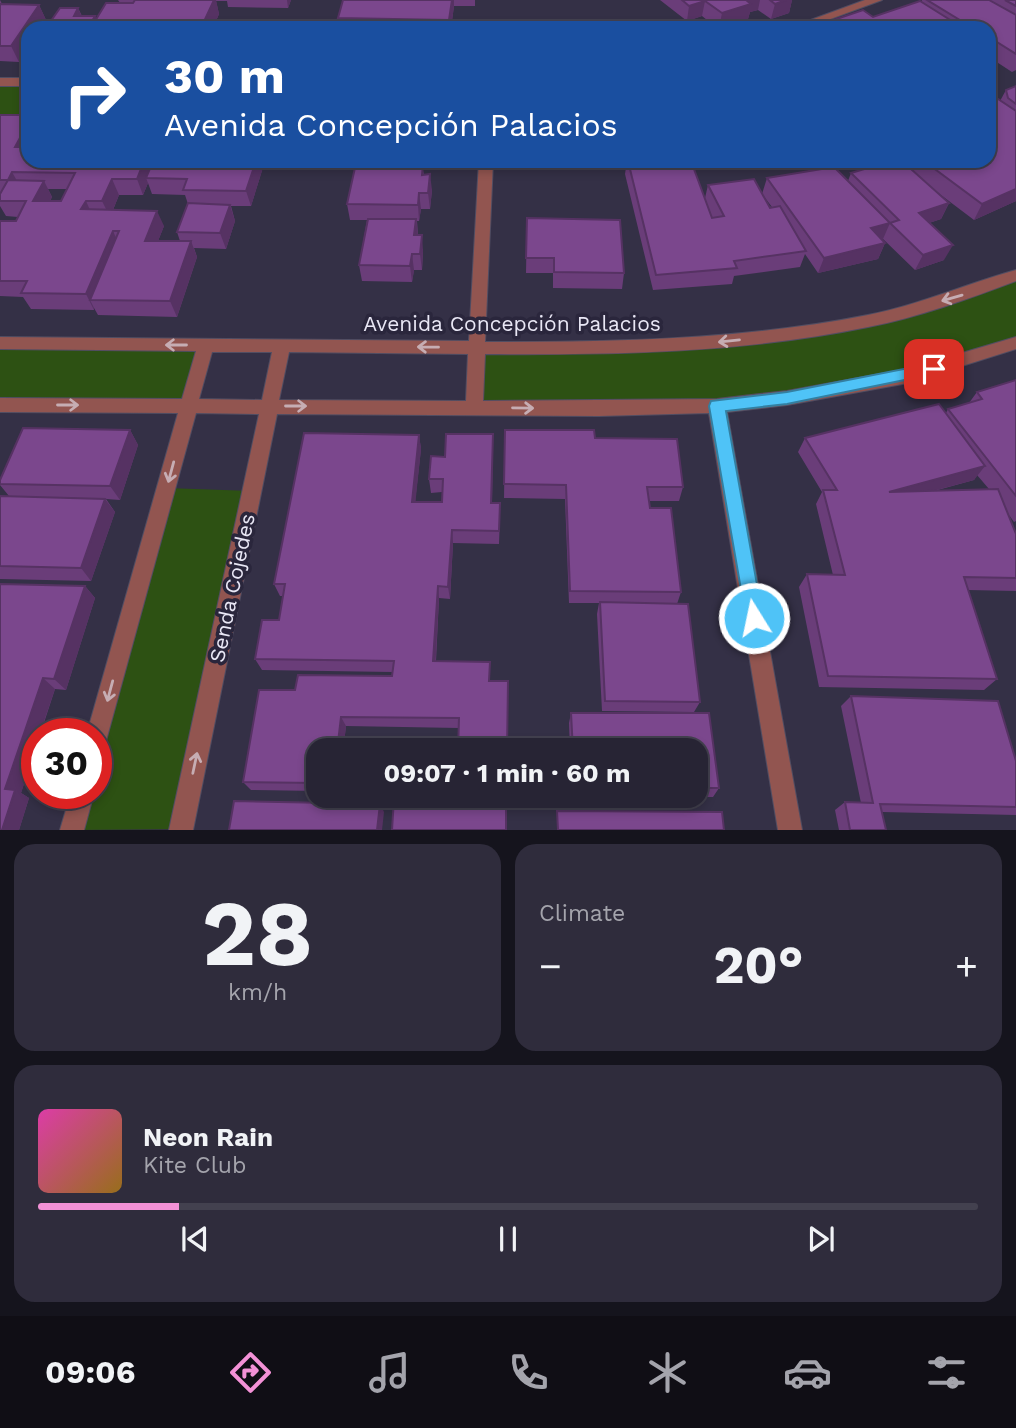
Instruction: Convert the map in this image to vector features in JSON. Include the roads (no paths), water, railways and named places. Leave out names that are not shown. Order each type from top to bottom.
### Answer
[{"type":"street","points":[[815,21],[876,0]]},
{"type":"street","points":[[0,82],[21,82]]},
{"type":"street","points":[[474,407],[486,168]]},
{"type":"street","name":"Avenida Concepción Palacios","points":[[0,343],[634,347],[756,338],[918,308],[1016,275]]},
{"type":"street","points":[[0,405],[599,409],[717,406],[787,398],[908,376],[1016,344]]},
{"type":"street","points":[[102,718],[206,345]]},
{"type":"street","name":"Senda Cojedes","points":[[181,830],[282,346]]},
{"type":"street","points":[[717,406],[790,830]]},
{"type":"street","points":[[72,830],[78,809]]}]
